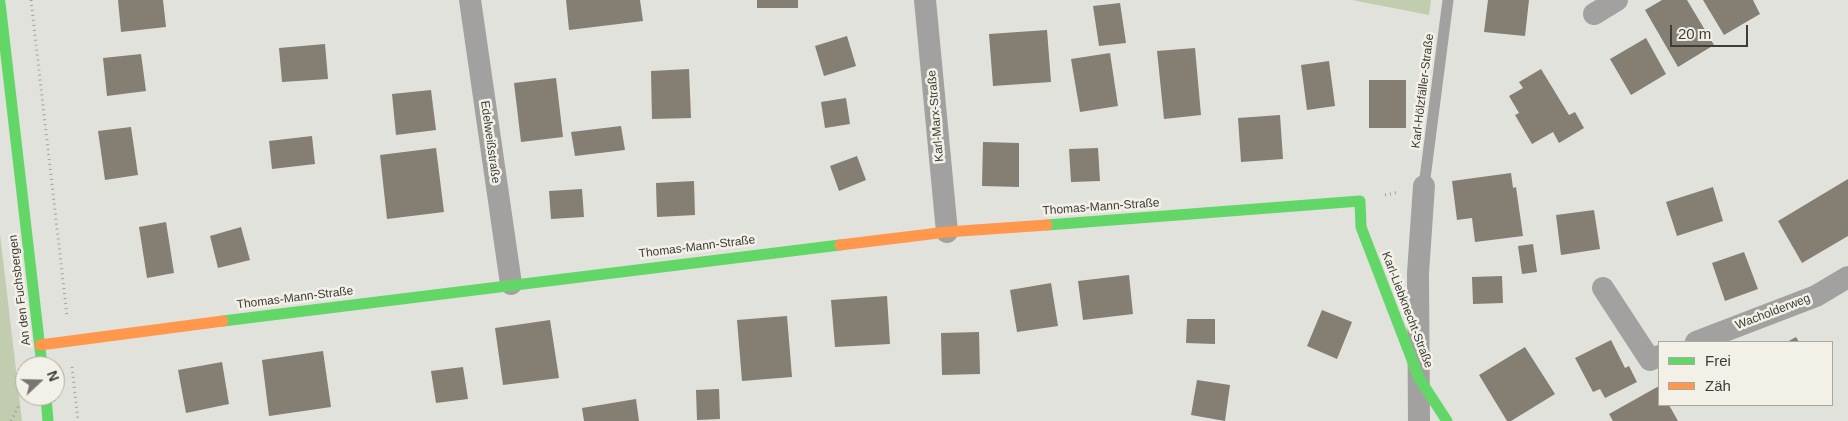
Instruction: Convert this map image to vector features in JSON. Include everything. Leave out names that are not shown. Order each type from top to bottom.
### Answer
[{"type":"street","name":"Edelweißstraße","points":[[470,0],[511,284]]},
{"type":"street","name":"Karl-Marx-Straße","points":[[925,0],[947,232]]},
{"type":"street","points":[[1594,14],[1617,0]]},
{"type":"street","name":"An den Fuchsbergen","points":[[0,3],[41,356]]},
{"type":"street","points":[[1419,421],[1418,273],[1424,186]]},
{"type":"street","name":"Thomas-Mann-Straße","points":[[40,345],[511,284],[947,232],[1360,201]]},
{"type":"street","name":"Karl-Liebknecht-Straße","points":[[1360,201],[1361,227],[1419,378],[1447,421]]},
{"type":"street","name":"Wacholderweg","points":[[1699,341],[1816,296],[1848,277]]},
{"type":"street","points":[[1603,288],[1650,360],[1658,356]]},
{"type":"street","points":[[47,406],[48,421]]},
{"type":"lane","name":"Karl-Hölzfäller-Straße","points":[[1424,186],[1448,0]]},
{"type":"path","points":[[31,0],[78,421]]},
{"type":"path","points":[[1360,201],[1424,186]]},
{"type":"green space","points":[[1352,0],[1431,0],[1429,15]]},
{"type":"green space","points":[[0,234],[15,362],[15,406],[20,406],[22,421],[0,421]]},
{"type":"building","points":[[118,0],[163,0],[166,27],[121,32]]},
{"type":"building","points":[[566,0],[640,0],[643,21],[569,30]]},
{"type":"building","points":[[757,0],[798,0],[798,8],[757,8]]},
{"type":"building","points":[[1488,0],[1529,0],[1525,36],[1484,32]]},
{"type":"building","points":[[1662,0],[1687,0],[1714,45],[1678,67],[1645,10]]},
{"type":"building","points":[[1703,0],[1753,0],[1760,14],[1724,35]]},
{"type":"building","points":[[1120,3],[1126,43],[1099,46],[1093,6]]},
{"type":"building","points":[[1047,30],[1051,82],[993,86],[989,34]]},
{"type":"building","points":[[847,36],[856,66],[824,76],[815,46]]},
{"type":"building","points":[[1646,38],[1666,74],[1631,95],[1610,59]]},
{"type":"building","points":[[325,44],[328,79],[282,82],[279,48]]},
{"type":"building","points":[[1195,48],[1201,115],[1164,119],[1157,51]]},
{"type":"building","points":[[1110,53],[1118,106],[1080,112],[1071,59]]},
{"type":"building","points":[[141,54],[146,91],[107,96],[103,58]]},
{"type":"building","points":[[1329,61],[1335,106],[1307,110],[1301,65]]},
{"type":"building","points":[[689,69],[691,118],[652,119],[651,71]]},
{"type":"building","points":[[1541,69],[1569,115],[1575,112],[1584,128],[1559,143],[1553,132],[1532,144],[1515,115],[1519,113],[1509,96],[1523,88],[1519,82]]},
{"type":"building","points":[[556,78],[563,137],[521,142],[514,83]]},
{"type":"building","points":[[1369,80],[1406,80],[1406,128],[1369,128]]},
{"type":"building","points":[[431,90],[436,130],[396,135],[392,94]]},
{"type":"building","points":[[846,98],[850,124],[825,128],[821,102]]},
{"type":"building","points":[[1280,115],[1283,159],[1241,162],[1238,118]]},
{"type":"building","points":[[621,126],[625,150],[575,156],[571,132]]},
{"type":"building","points":[[131,127],[138,175],[105,180],[98,131]]},
{"type":"building","points":[[312,136],[315,164],[272,169],[269,141]]},
{"type":"building","points":[[983,142],[1019,143],[1019,187],[982,186]]},
{"type":"building","points":[[436,148],[444,212],[387,219],[380,155]]},
{"type":"building","points":[[1098,148],[1100,181],[1071,182],[1069,149]]},
{"type":"building","points":[[857,156],[866,180],[839,191],[830,166]]},
{"type":"building","points":[[1511,173],[1513,188],[1516,187],[1523,236],[1475,242],[1472,218],[1457,220],[1452,181]]},
{"type":"building","points":[[1848,179],[1848,236],[1802,263],[1778,221]]},
{"type":"building","points":[[694,181],[695,215],[657,217],[656,183]]},
{"type":"building","points":[[1713,187],[1723,221],[1677,236],[1666,202]]},
{"type":"building","points":[[582,189],[584,217],[551,219],[549,191]]},
{"type":"building","points":[[1594,210],[1600,249],[1561,255],[1556,215]]},
{"type":"building","points":[[166,222],[174,273],[147,278],[139,227]]},
{"type":"building","points":[[241,227],[250,260],[218,268],[210,236]]},
{"type":"building","points":[[1533,244],[1537,272],[1522,274],[1518,246]]},
{"type":"building","points":[[1744,252],[1758,289],[1725,301],[1712,263]]},
{"type":"building","points":[[1129,275],[1133,314],[1083,320],[1078,281]]},
{"type":"building","points":[[1502,276],[1503,303],[1473,304],[1472,277]]},
{"type":"building","points":[[1051,283],[1058,326],[1017,332],[1010,290]]},
{"type":"building","points":[[887,296],[890,344],[835,347],[831,300]]},
{"type":"building","points":[[1322,310],[1352,322],[1337,359],[1307,346]]},
{"type":"building","points":[[787,316],[792,377],[742,381],[737,320]]},
{"type":"building","points":[[1187,319],[1215,319],[1215,344],[1186,343]]},
{"type":"building","points":[[550,320],[559,378],[503,385],[495,328]]},
{"type":"building","points":[[979,332],[980,374],[942,375],[941,333]]},
{"type":"building","points":[[1796,337],[1798,341],[1789,341]]},
{"type":"building","points":[[1611,340],[1625,368],[1629,366],[1637,382],[1605,398],[1600,389],[1593,392],[1575,358]]},
{"type":"building","points":[[1525,347],[1555,394],[1511,421],[1507,421],[1479,375]]},
{"type":"building","points":[[323,351],[331,407],[269,416],[262,360]]},
{"type":"building","points":[[222,362],[229,404],[186,413],[178,370]]},
{"type":"building","points":[[463,367],[468,399],[436,403],[431,371]]},
{"type":"building","points":[[1197,380],[1230,385],[1225,421],[1191,415]]},
{"type":"building","points":[[1658,387],[1658,406],[1670,406],[1678,421],[1613,421],[1609,414]]},
{"type":"building","points":[[719,389],[720,419],[697,420],[696,390]]},
{"type":"building","points":[[636,399],[639,421],[584,421],[582,408]]},
{"type":"traffic: fast","points":[[0,3],[41,356]]},
{"type":"traffic: fast","points":[[1047,225],[1360,201],[1361,227],[1419,378],[1447,421]]},
{"type":"traffic: fast","points":[[223,321],[840,245]]},
{"type":"traffic: fast","points":[[47,406],[48,421]]},
{"type":"traffic: slow","points":[[840,245],[947,232],[1047,225]]},
{"type":"traffic: slow","points":[[40,345],[223,321]]}]
